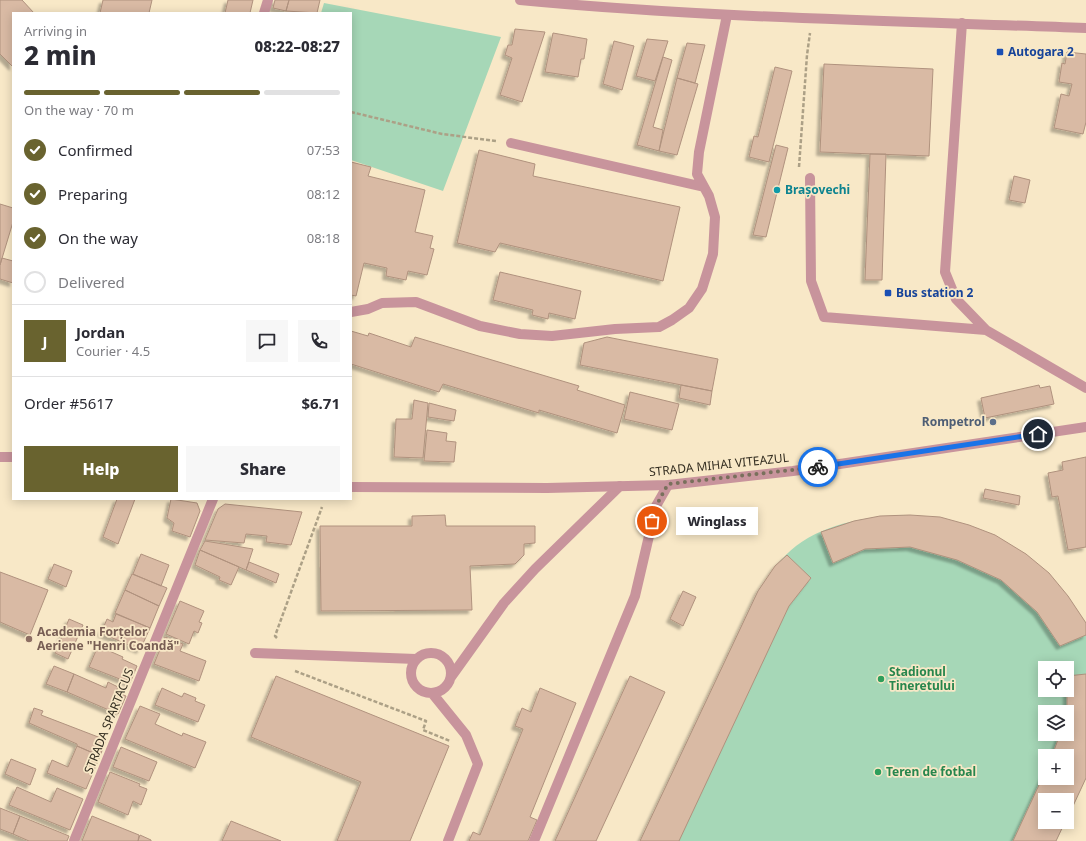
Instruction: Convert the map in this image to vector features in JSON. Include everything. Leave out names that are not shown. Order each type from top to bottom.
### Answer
[{"type":"street","points":[[264,12],[268,0]]},
{"type":"street","points":[[520,0],[601,4],[727,15],[1086,28]]},
{"type":"street","points":[[352,312],[368,309],[382,303],[416,302],[480,326],[520,334],[546,335],[659,327],[689,308],[702,289],[713,254],[715,217],[709,196],[697,174],[699,152],[727,15]]},
{"type":"street","points":[[962,24],[945,272],[956,299],[986,330],[1086,388]]},
{"type":"street","points":[[511,142],[704,187]]},
{"type":"street","points":[[810,178],[811,281],[824,317],[986,330]]},
{"type":"street","name":"STRADA MIHAI VITEAZUL","points":[[352,487],[547,488],[668,484],[793,471],[1086,427]]},
{"type":"street","points":[[0,457],[12,457]]},
{"type":"street","points":[[534,841],[635,596],[656,506],[668,484]]},
{"type":"street","points":[[432,693],[445,688],[451,677],[504,603],[540,564],[620,486]]},
{"type":"street","name":"STRADA SPARTACUS","points":[[74,841],[213,500]]},
{"type":"street","points":[[255,653],[416,660]]},
{"type":"street","points":[[448,841],[478,764],[466,735],[432,693],[420,689],[412,679],[412,665],[416,660],[427,653],[440,655],[449,664],[451,677]]},
{"type":"path","points":[[799,169],[807,55],[810,46],[811,18]]},
{"type":"path","points":[[352,112],[442,134],[511,142]]},
{"type":"green space","points":[[324,3],[501,37],[443,191],[352,160],[352,12],[321,12]]},
{"type":"green space","name":"Stadionul Tineretului","points":[[910,515],[1086,623],[1086,778],[1074,804],[1074,793],[1038,793],[1038,829],[1062,829],[1056,841],[640,841],[758,591],[775,567],[796,546],[822,531],[850,522],[880,517]]},
{"type":"building","points":[[0,0],[22,0],[33,12],[12,12],[12,66],[0,54]]},
{"type":"building","points":[[103,0],[152,0],[149,12],[100,12]]},
{"type":"building","points":[[228,0],[253,0],[250,12],[225,12]]},
{"type":"building","points":[[275,0],[289,0],[286,11],[273,8]]},
{"type":"building","points":[[289,0],[320,0],[317,12],[286,11]]},
{"type":"building","points":[[515,29],[545,32],[522,102],[500,95],[512,58],[505,55],[508,45],[512,45]]},
{"type":"building","points":[[553,33],[587,39],[584,59],[581,59],[578,77],[545,72]]},
{"type":"building","points":[[647,39],[668,41],[655,81],[636,76]]},
{"type":"building","points":[[614,41],[634,46],[622,90],[603,84]]},
{"type":"building","points":[[687,43],[705,45],[695,83],[677,78]]},
{"type":"building","points":[[1067,52],[1086,54],[1086,122],[1083,134],[1054,128],[1061,94],[1069,96],[1072,84],[1059,82],[1062,63],[1065,64]]},
{"type":"building","points":[[663,57],[672,60],[653,127],[663,130],[659,151],[637,145]]},
{"type":"building","points":[[824,64],[933,69],[929,156],[820,152]]},
{"type":"building","points":[[775,67],[792,71],[769,162],[749,157],[754,136],[758,137]]},
{"type":"building","points":[[677,78],[698,84],[677,155],[659,151]]},
{"type":"building","points":[[776,145],[788,148],[766,237],[753,235]]},
{"type":"building","points":[[479,150],[535,164],[533,176],[680,207],[663,281],[500,243],[495,252],[457,243]]},
{"type":"building","points":[[870,154],[886,154],[882,280],[865,280]]},
{"type":"building","points":[[352,162],[371,167],[368,176],[425,190],[415,232],[433,236],[430,248],[434,249],[427,275],[408,271],[406,280],[386,276],[387,268],[364,263],[356,296],[352,295]]},
{"type":"building","points":[[1014,176],[1030,180],[1025,203],[1009,200]]},
{"type":"building","points":[[0,204],[12,208],[12,225],[0,265]]},
{"type":"building","points":[[2,258],[12,261],[12,283],[0,279],[0,265]]},
{"type":"building","points":[[500,272],[581,291],[575,319],[549,313],[548,319],[532,315],[533,310],[493,300]]},
{"type":"building","points":[[352,331],[368,336],[369,333],[411,347],[415,337],[579,386],[577,390],[625,405],[617,433],[539,410],[539,413],[443,384],[439,392],[352,364]]},
{"type":"building","points":[[607,337],[718,359],[712,391],[580,365],[584,343]]},
{"type":"building","points":[[681,385],[712,391],[710,405],[679,398]]},
{"type":"building","points":[[1039,385],[1040,388],[1050,386],[1054,404],[985,418],[981,398]]},
{"type":"building","points":[[630,392],[679,404],[672,430],[624,419]]},
{"type":"building","points":[[414,400],[428,403],[423,458],[394,457],[396,419],[412,419]]},
{"type":"building","points":[[429,403],[456,410],[454,421],[428,417]]},
{"type":"building","points":[[427,430],[447,433],[446,441],[456,442],[454,462],[424,461]]},
{"type":"building","points":[[1086,457],[1086,547],[1068,550],[1058,496],[1052,497],[1048,473],[1063,470],[1062,462]]},
{"type":"building","points":[[985,489],[1020,496],[1019,505],[983,498]]},
{"type":"building","points":[[117,500],[135,500],[118,544],[103,537]]},
{"type":"building","points":[[171,500],[197,503],[200,511],[190,537],[172,531],[174,523],[167,518]]},
{"type":"building","points":[[225,504],[302,512],[291,545],[266,542],[267,536],[246,534],[244,543],[205,540],[218,509]]},
{"type":"building","points":[[445,515],[446,526],[535,526],[535,543],[524,544],[524,555],[515,564],[470,566],[472,610],[321,611],[320,526],[412,526],[412,516]]},
{"type":"building","points":[[910,515],[940,517],[969,525],[995,535],[1026,554],[1049,573],[1068,596],[1086,623],[1086,635],[1060,646],[1037,612],[1001,580],[957,560],[910,547],[865,549],[833,563],[821,532],[854,521],[880,516]]},
{"type":"building","points":[[205,541],[253,549],[246,570],[200,550]]},
{"type":"building","points":[[200,550],[239,567],[231,585],[219,580],[220,577],[195,565]]},
{"type":"building","points":[[141,554],[169,565],[161,586],[133,574]]},
{"type":"building","points":[[787,555],[811,578],[789,606],[679,841],[640,841],[758,591],[775,566]]},
{"type":"building","points":[[249,562],[279,574],[276,583],[246,570]]},
{"type":"building","points":[[54,564],[72,571],[66,587],[48,579]]},
{"type":"building","points":[[0,572],[48,590],[30,635],[0,622]]},
{"type":"building","points":[[132,574],[167,588],[159,606],[125,590]]},
{"type":"building","points":[[125,590],[159,606],[150,628],[115,613]]},
{"type":"building","points":[[683,591],[696,597],[683,626],[670,619]]},
{"type":"building","points":[[180,601],[204,611],[199,622],[202,623],[198,633],[194,631],[189,644],[166,634]]},
{"type":"building","points":[[116,614],[150,628],[140,650],[101,633],[107,619],[113,622]]},
{"type":"building","points":[[69,619],[83,625],[68,659],[55,653]]},
{"type":"building","points":[[165,637],[183,644],[180,651],[206,661],[199,681],[154,664]]},
{"type":"building","points":[[98,646],[123,657],[122,659],[137,666],[130,683],[89,667]]},
{"type":"building","points":[[54,666],[74,674],[67,692],[46,684]]},
{"type":"building","points":[[74,674],[106,688],[108,682],[118,687],[116,692],[126,696],[118,714],[67,692]]},
{"type":"building","points":[[1086,674],[1086,778],[1074,804],[1074,793],[1038,793],[1038,829],[1062,829],[1056,841],[1013,841],[1039,785],[1074,785],[1074,749],[1055,749],[1057,741],[1074,741],[1074,705],[1067,705],[1067,697],[1074,697],[1074,675]]},
{"type":"building","points":[[276,676],[449,746],[410,841],[337,841],[361,782],[251,737]]},
{"type":"building","points":[[630,676],[665,692],[596,841],[555,841]]},
{"type":"building","points":[[162,688],[182,697],[184,693],[196,698],[195,701],[205,705],[198,722],[155,705]]},
{"type":"building","points":[[540,688],[576,703],[530,817],[537,820],[528,841],[469,841],[473,832],[480,835],[523,729],[515,726],[522,708],[531,712]]},
{"type":"building","points":[[140,706],[160,714],[155,724],[182,736],[183,733],[206,742],[195,768],[125,739]]},
{"type":"building","points":[[34,708],[43,711],[41,715],[106,740],[100,756],[29,723]]},
{"type":"building","points":[[77,746],[100,756],[86,789],[47,773],[52,760],[68,767]]},
{"type":"building","points":[[121,747],[157,762],[149,781],[113,767]]},
{"type":"building","points":[[11,759],[36,769],[30,785],[5,774]]},
{"type":"building","points":[[110,772],[140,784],[139,786],[147,789],[141,805],[133,801],[128,815],[98,802]]},
{"type":"building","points":[[17,787],[51,802],[57,788],[83,799],[70,830],[9,805]]},
{"type":"building","points":[[0,808],[20,816],[13,834],[0,829]]},
{"type":"building","points":[[20,816],[69,836],[67,841],[29,841],[13,834]]},
{"type":"building","points":[[92,816],[139,835],[138,841],[82,841]]},
{"type":"building","points":[[231,821],[281,841],[222,841]]},
{"type":"building","points":[[140,835],[151,840],[151,841],[138,841]]},
{"type":"way so far","points":[[652,521],[656,506],[668,484],[818,467]]},
{"type":"place","name":"Autogara 2","points":[[1000,52]]},
{"type":"place","name":"Brașovechi","points":[[777,190]]},
{"type":"place","name":"Bus station 2","points":[[888,293]]},
{"type":"place","name":"Rompetrol","points":[[993,422]]},
{"type":"place","name":"Winglass","points":[[652,521]]},
{"type":"place","name":"Academia Forțelor Aeriene \"Henri Coandă\"","points":[[29,639]]},
{"type":"place","name":"Stadionul Tineretului","points":[[881,679]]},
{"type":"place","name":"Teren de fotbal","points":[[878,772]]},
{"type":"route","points":[[818,467],[1038,434]]}]
